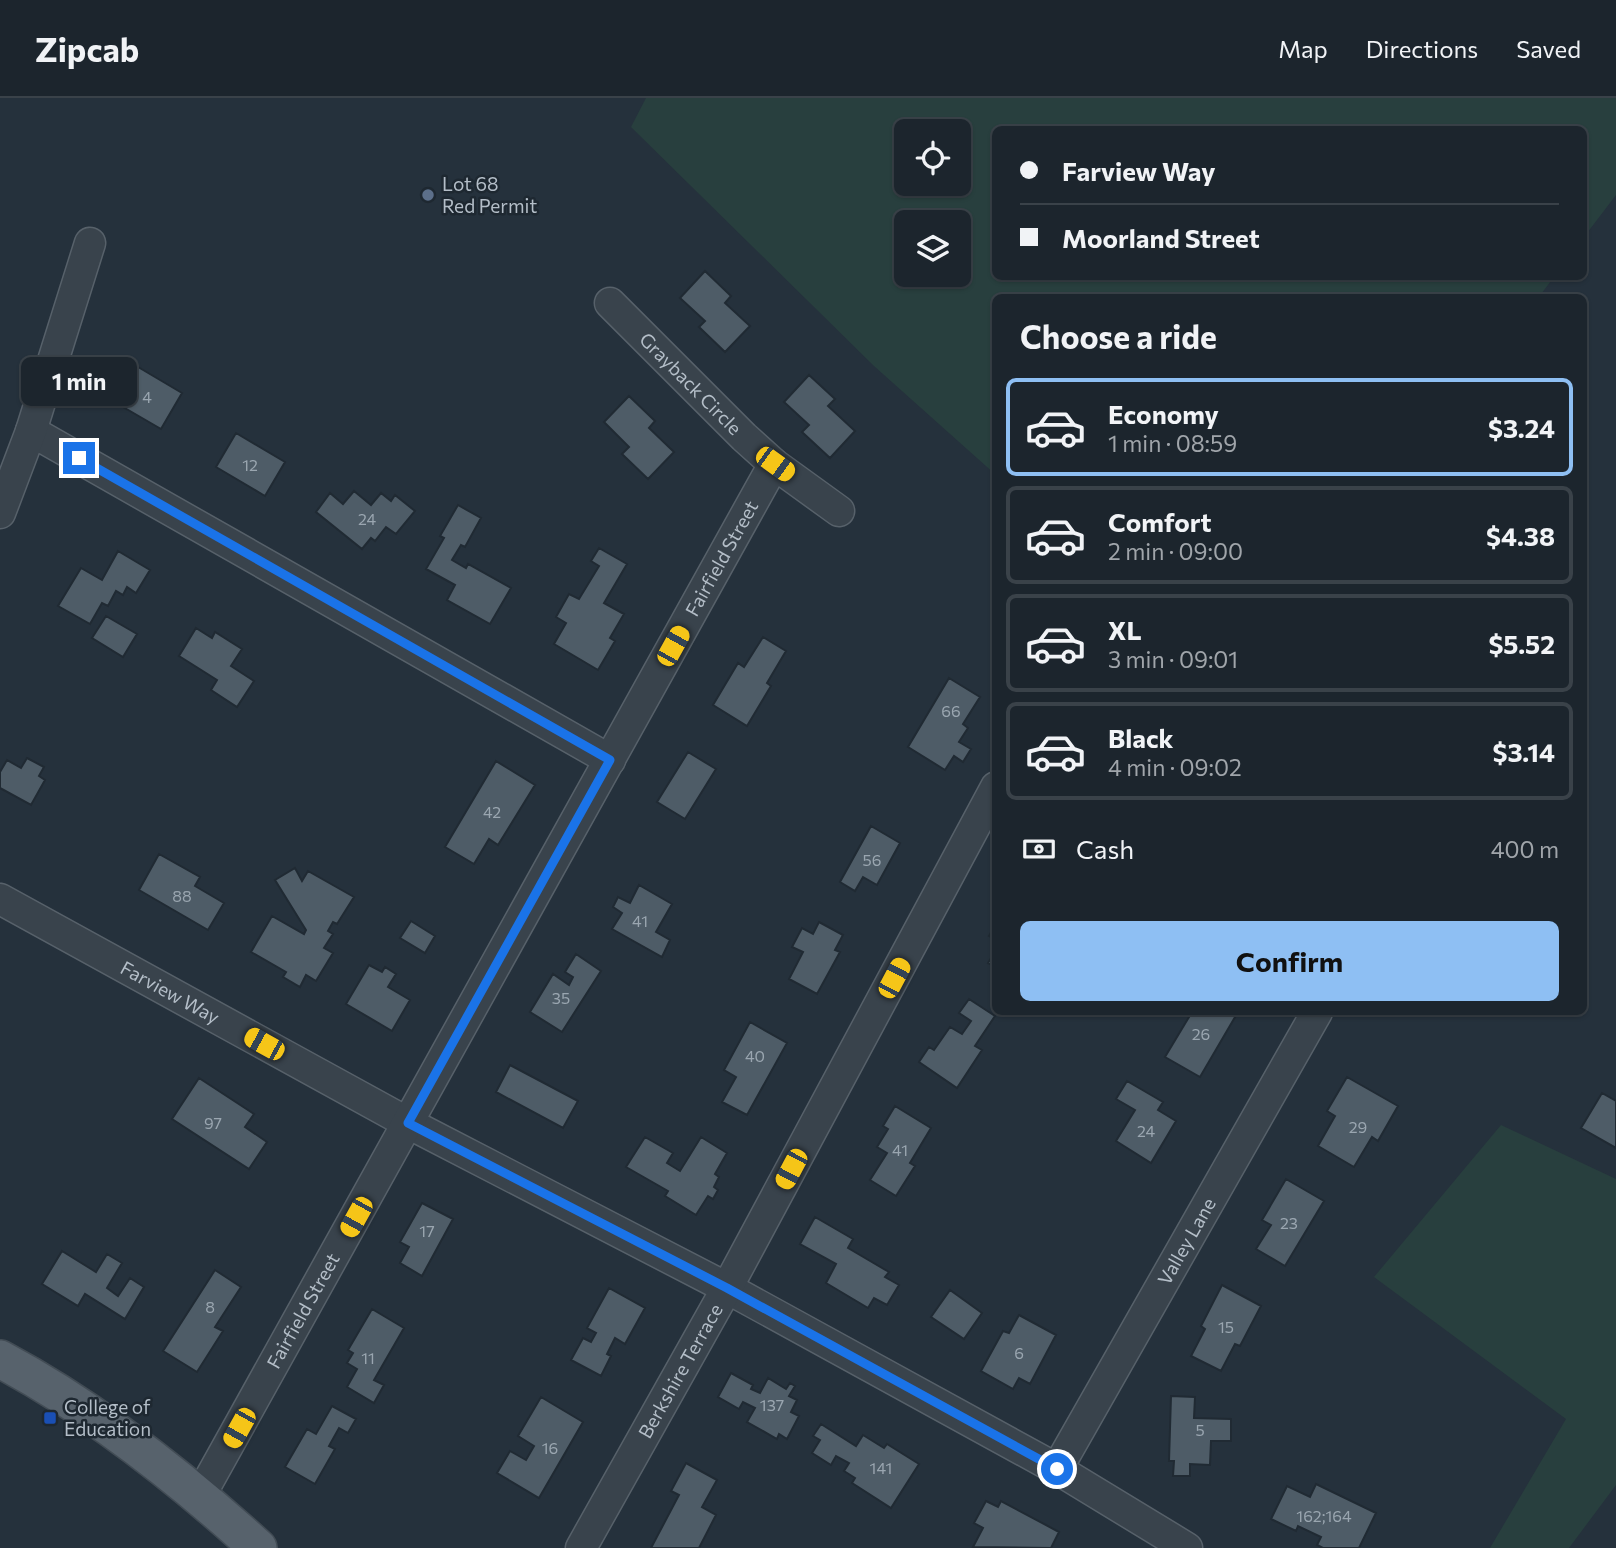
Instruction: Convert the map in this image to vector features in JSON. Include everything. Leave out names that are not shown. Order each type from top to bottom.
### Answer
[{"type":"main road","points":[[0,1359],[102,1423],[200,1496],[258,1548]]},
{"type":"street","points":[[0,513],[31,430],[90,243]]},
{"type":"street","name":"Grayback Circle","points":[[610,303],[744,437],[775,464],[839,511]]},
{"type":"street","points":[[31,430],[610,760]]},
{"type":"street","name":"Fairfield Street","points":[[200,1496],[775,464]]},
{"type":"street","name":"Berkshire Terrace","points":[[581,1548],[727,1288],[992,794]]},
{"type":"street","name":"Farview Way","points":[[0,899],[408,1123],[727,1288],[1057,1469],[1188,1548]]},
{"type":"street","name":"Valley Lane","points":[[1057,1469],[1315,1015]]},
{"type":"green space","points":[[646,98],[1616,98],[1616,195],[1587,233],[1587,126],[992,126],[992,280],[1552,280],[1541,294],[992,294],[992,471],[874,366],[631,127]]},
{"type":"green space","points":[[1501,1125],[1616,1179],[1616,1485],[1569,1548],[1490,1548],[1566,1419],[1374,1277]]},
{"type":"building","points":[[705,271],[731,296],[725,303],[750,326],[725,352],[699,327],[705,321],[680,298]]},
{"type":"building","points":[[133,364],[182,393],[161,429],[111,400]]},
{"type":"building","points":[[809,375],[835,399],[828,406],[855,431],[830,458],[802,432],[809,425],[784,402]]},
{"type":"building","points":[[629,396],[655,421],[649,428],[674,452],[648,479],[622,454],[629,447],[604,422]]},
{"type":"building","points":[[236,433],[285,462],[265,496],[216,467]]},
{"type":"building","points":[[354,491],[371,505],[381,493],[391,501],[395,495],[415,511],[396,534],[386,527],[375,541],[371,538],[362,549],[316,512],[330,493],[343,504]]},
{"type":"building","points":[[458,505],[481,518],[465,547],[461,545],[452,560],[466,568],[468,564],[511,588],[490,624],[447,600],[455,585],[426,569],[444,538],[440,536]]},
{"type":"building","points":[[599,548],[627,564],[604,603],[624,614],[610,638],[615,641],[598,670],[554,644],[566,623],[556,617],[569,594],[579,599],[599,566],[591,561]]},
{"type":"building","points":[[118,551],[150,570],[136,593],[127,587],[123,595],[116,591],[108,606],[102,603],[90,624],[58,606],[81,568],[102,580]]},
{"type":"building","points":[[106,616],[137,634],[123,657],[92,638]]},
{"type":"building","points":[[196,628],[212,638],[215,632],[242,649],[231,666],[254,681],[237,707],[211,690],[217,680],[179,656]]},
{"type":"building","points":[[763,637],[786,651],[767,683],[771,686],[747,726],[713,705],[738,663],[744,667]]},
{"type":"building","points":[[949,678],[980,697],[963,724],[968,728],[959,742],[971,749],[963,762],[954,756],[945,770],[908,747]]},
{"type":"building","points":[[688,752],[716,769],[685,819],[657,802]]},
{"type":"building","points":[[27,758],[44,767],[39,776],[45,780],[31,805],[0,788],[0,772],[7,760],[21,768]]},
{"type":"building","points":[[496,761],[535,785],[498,845],[489,839],[474,864],[445,847]]},
{"type":"building","points":[[871,826],[900,843],[877,885],[863,877],[855,891],[840,882]]},
{"type":"building","points":[[159,854],[200,877],[195,886],[224,903],[208,930],[139,890]]},
{"type":"building","points":[[295,868],[302,881],[308,871],[354,897],[337,924],[333,922],[328,931],[333,934],[324,948],[333,953],[316,981],[306,975],[300,987],[283,977],[286,972],[251,952],[272,916],[304,934],[306,930],[275,880]]},
{"type":"building","points":[[639,885],[672,904],[656,932],[670,940],[662,957],[612,929],[622,913],[613,907],[618,897],[630,903]]},
{"type":"building","points":[[411,921],[435,936],[425,953],[400,938]]},
{"type":"building","points":[[819,922],[843,935],[835,950],[840,952],[817,994],[789,979],[803,952],[792,947],[802,928],[813,934]]},
{"type":"building","points":[[576,954],[601,971],[562,1032],[530,1012],[553,974],[569,985],[573,977],[565,972]]},
{"type":"building","points":[[369,965],[382,972],[385,967],[396,974],[388,987],[410,1000],[392,1031],[346,1004]]},
{"type":"building","points":[[969,999],[995,1016],[975,1046],[982,1050],[957,1088],[919,1062],[929,1047],[934,1050],[950,1027],[962,1034],[971,1021],[959,1013]]},
{"type":"building","points":[[1190,1015],[1236,1015],[1200,1077],[1165,1057]]},
{"type":"building","points":[[750,1022],[787,1043],[747,1115],[722,1102],[736,1077],[724,1070]]},
{"type":"building","points":[[510,1065],[578,1101],[563,1128],[496,1092]]},
{"type":"building","points":[[1347,1077],[1398,1106],[1378,1141],[1372,1137],[1354,1167],[1318,1146],[1335,1116],[1327,1111]]},
{"type":"building","points":[[199,1078],[254,1114],[245,1127],[267,1142],[249,1169],[172,1119]]},
{"type":"building","points":[[1127,1081],[1163,1102],[1158,1110],[1176,1121],[1151,1163],[1116,1141],[1135,1110],[1116,1099]]},
{"type":"building","points":[[1602,1093],[1616,1101],[1616,1148],[1581,1128]]},
{"type":"building","points":[[895,1106],[931,1128],[910,1163],[915,1166],[896,1196],[870,1180],[887,1153],[877,1147],[888,1129],[883,1126]]},
{"type":"building","points":[[645,1137],[673,1153],[667,1163],[680,1171],[701,1137],[727,1153],[715,1174],[719,1177],[714,1187],[718,1190],[713,1199],[708,1196],[696,1215],[665,1196],[668,1191],[626,1167]]},
{"type":"building","points":[[1286,1179],[1324,1201],[1285,1266],[1256,1249],[1271,1225],[1262,1220]]},
{"type":"building","points":[[422,1203],[453,1219],[422,1276],[400,1263],[409,1247],[400,1242]]},
{"type":"building","points":[[815,1217],[853,1239],[848,1248],[889,1272],[885,1277],[899,1285],[887,1305],[874,1298],[868,1308],[826,1283],[836,1264],[800,1244]]},
{"type":"building","points":[[62,1251],[96,1272],[107,1254],[122,1263],[107,1288],[118,1296],[130,1278],[144,1287],[125,1319],[85,1294],[78,1306],[42,1284]]},
{"type":"building","points":[[215,1270],[241,1287],[215,1327],[223,1331],[197,1372],[163,1351]]},
{"type":"building","points":[[1222,1285],[1261,1306],[1240,1346],[1235,1344],[1221,1371],[1191,1356],[1205,1329],[1201,1326]]},
{"type":"building","points":[[609,1288],[645,1308],[625,1344],[615,1338],[607,1354],[611,1356],[601,1376],[571,1360],[583,1338],[591,1342],[596,1333],[587,1328]]},
{"type":"building","points":[[950,1290],[982,1313],[964,1339],[931,1317]]},
{"type":"building","points":[[372,1309],[404,1328],[374,1380],[384,1385],[374,1403],[347,1387],[357,1369],[347,1363],[353,1353],[348,1350]]},
{"type":"building","points":[[1019,1315],[1056,1335],[1030,1384],[1019,1378],[1013,1389],[981,1371],[1003,1331],[1009,1333]]},
{"type":"building","points":[[731,1373],[753,1385],[751,1389],[760,1393],[768,1378],[786,1389],[790,1383],[795,1386],[789,1396],[797,1400],[791,1412],[799,1416],[787,1439],[779,1434],[777,1439],[747,1422],[755,1408],[743,1402],[739,1409],[718,1397]]},
{"type":"building","points":[[1171,1396],[1195,1397],[1194,1418],[1231,1419],[1231,1441],[1211,1441],[1210,1465],[1190,1464],[1190,1476],[1173,1476],[1174,1461],[1169,1461]]},
{"type":"building","points":[[541,1397],[583,1422],[539,1498],[497,1473],[510,1451],[526,1460],[534,1446],[518,1436]]},
{"type":"building","points":[[332,1406],[356,1419],[348,1433],[339,1428],[329,1446],[335,1449],[315,1484],[285,1467],[307,1429],[316,1434]]},
{"type":"building","points":[[821,1424],[856,1446],[863,1435],[884,1448],[887,1444],[919,1464],[891,1508],[852,1483],[855,1478],[844,1471],[849,1463],[836,1456],[831,1465],[812,1453],[820,1440],[813,1436]]},
{"type":"building","points":[[686,1463],[717,1480],[702,1507],[716,1515],[699,1548],[651,1548],[679,1495],[671,1491]]},
{"type":"building","points":[[1316,1484],[1376,1513],[1359,1548],[1323,1548],[1317,1545],[1321,1537],[1298,1526],[1296,1531],[1271,1519],[1287,1486],[1310,1497]]},
{"type":"building","points":[[986,1501],[998,1507],[1001,1501],[1059,1532],[1051,1548],[973,1547],[983,1528],[974,1523]]},
{"type":"place","name":"Lot 68 Red Permit","points":[[428,195]]},
{"type":"place","name":"College of Education","points":[[50,1418]]},
{"type":"route","points":[[79,458],[610,760],[408,1123],[727,1288],[1057,1469]]}]
